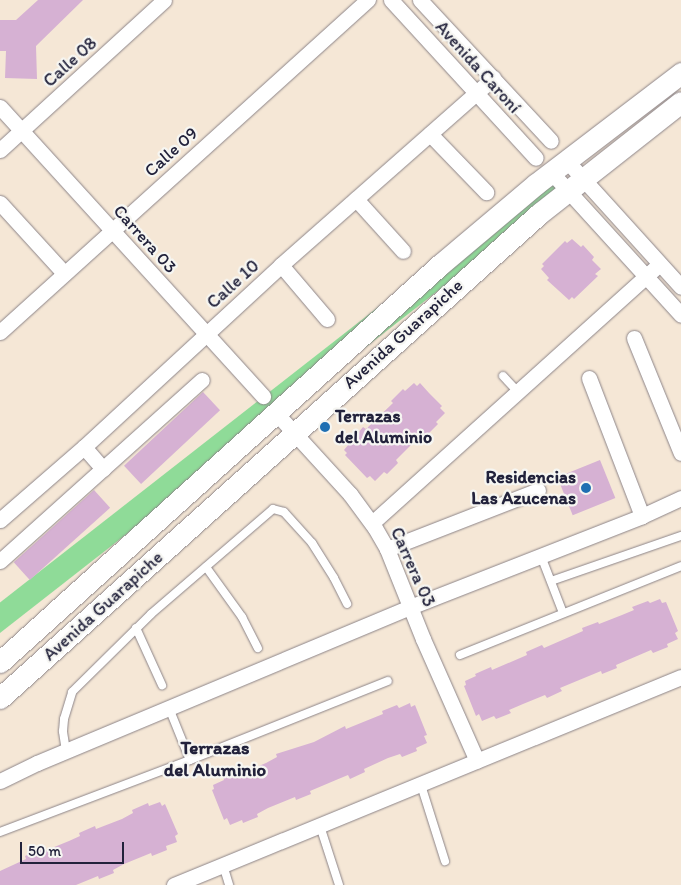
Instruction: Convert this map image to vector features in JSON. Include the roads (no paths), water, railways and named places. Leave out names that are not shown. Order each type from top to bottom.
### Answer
[{"type":"street","name":"Calle 08","points":[[0,150],[164,0]]},
{"type":"street","name":"Calle 09","points":[[0,332],[368,0]]},
{"type":"street","name":"Avenida Caroní","points":[[392,0],[476,93],[660,264],[681,287]]},
{"type":"street","name":"Avenida Caroní","points":[[420,0],[551,141]]},
{"type":"street","name":"Avenida Guarapiche","points":[[0,662],[551,163],[681,73]]},
{"type":"street","name":"Calle 10","points":[[0,520],[84,447],[206,333],[493,78]]},
{"type":"street","name":"Avenida Guarapiche","points":[[0,698],[438,303],[574,185],[681,102]]},
{"type":"street","name":"Carrera 03","points":[[0,107],[263,396]]},
{"type":"street","points":[[430,134],[486,192]]},
{"type":"street","name":"Avenida Caroní","points":[[574,185],[645,277],[681,315]]},
{"type":"street","points":[[356,199],[404,251]]},
{"type":"street","points":[[0,203],[64,273]]},
{"type":"street","points":[[372,523],[660,264]]},
{"type":"street","points":[[281,266],[327,319]]},
{"type":"street","points":[[634,338],[681,453]]},
{"type":"street","points":[[589,378],[642,516]]},
{"type":"street","points":[[0,561],[202,380]]},
{"type":"street","name":"Carrera 03","points":[[276,414],[350,494],[372,523],[387,548],[410,607],[477,761]]},
{"type":"street","points":[[84,447],[103,469]]},
{"type":"street","points":[[387,548],[538,490]]},
{"type":"street","points":[[0,782],[66,751],[410,607],[642,516],[679,498]]},
{"type":"street","points":[[174,885],[681,677]]},
{"type":"lane","points":[[504,376],[517,391]]},
{"type":"lane","points":[[66,751],[63,731],[64,719],[72,692],[136,628],[272,509],[279,509],[288,515],[316,549],[347,604]]},
{"type":"lane","points":[[551,581],[681,536]]},
{"type":"lane","points":[[541,556],[563,613]]},
{"type":"lane","points":[[460,655],[681,566]]},
{"type":"lane","points":[[206,567],[230,598],[258,648]]},
{"type":"lane","points":[[136,628],[162,685]]},
{"type":"lane","points":[[0,832],[190,760],[388,681]]},
{"type":"lane","points":[[169,708],[190,760]]},
{"type":"lane","points":[[421,784],[445,861]]},
{"type":"lane","points":[[320,826],[339,885]]},
{"type":"lane","points":[[223,865],[230,885]]},
{"type":"place","name":"Terrazas del Aluminio","points":[[325,427]]},
{"type":"place","name":"Residencias Las Azucenas","points":[[586,488]]},
{"type":"district","name":"Terrazas del Aluminio","points":[[215,759]]}]
